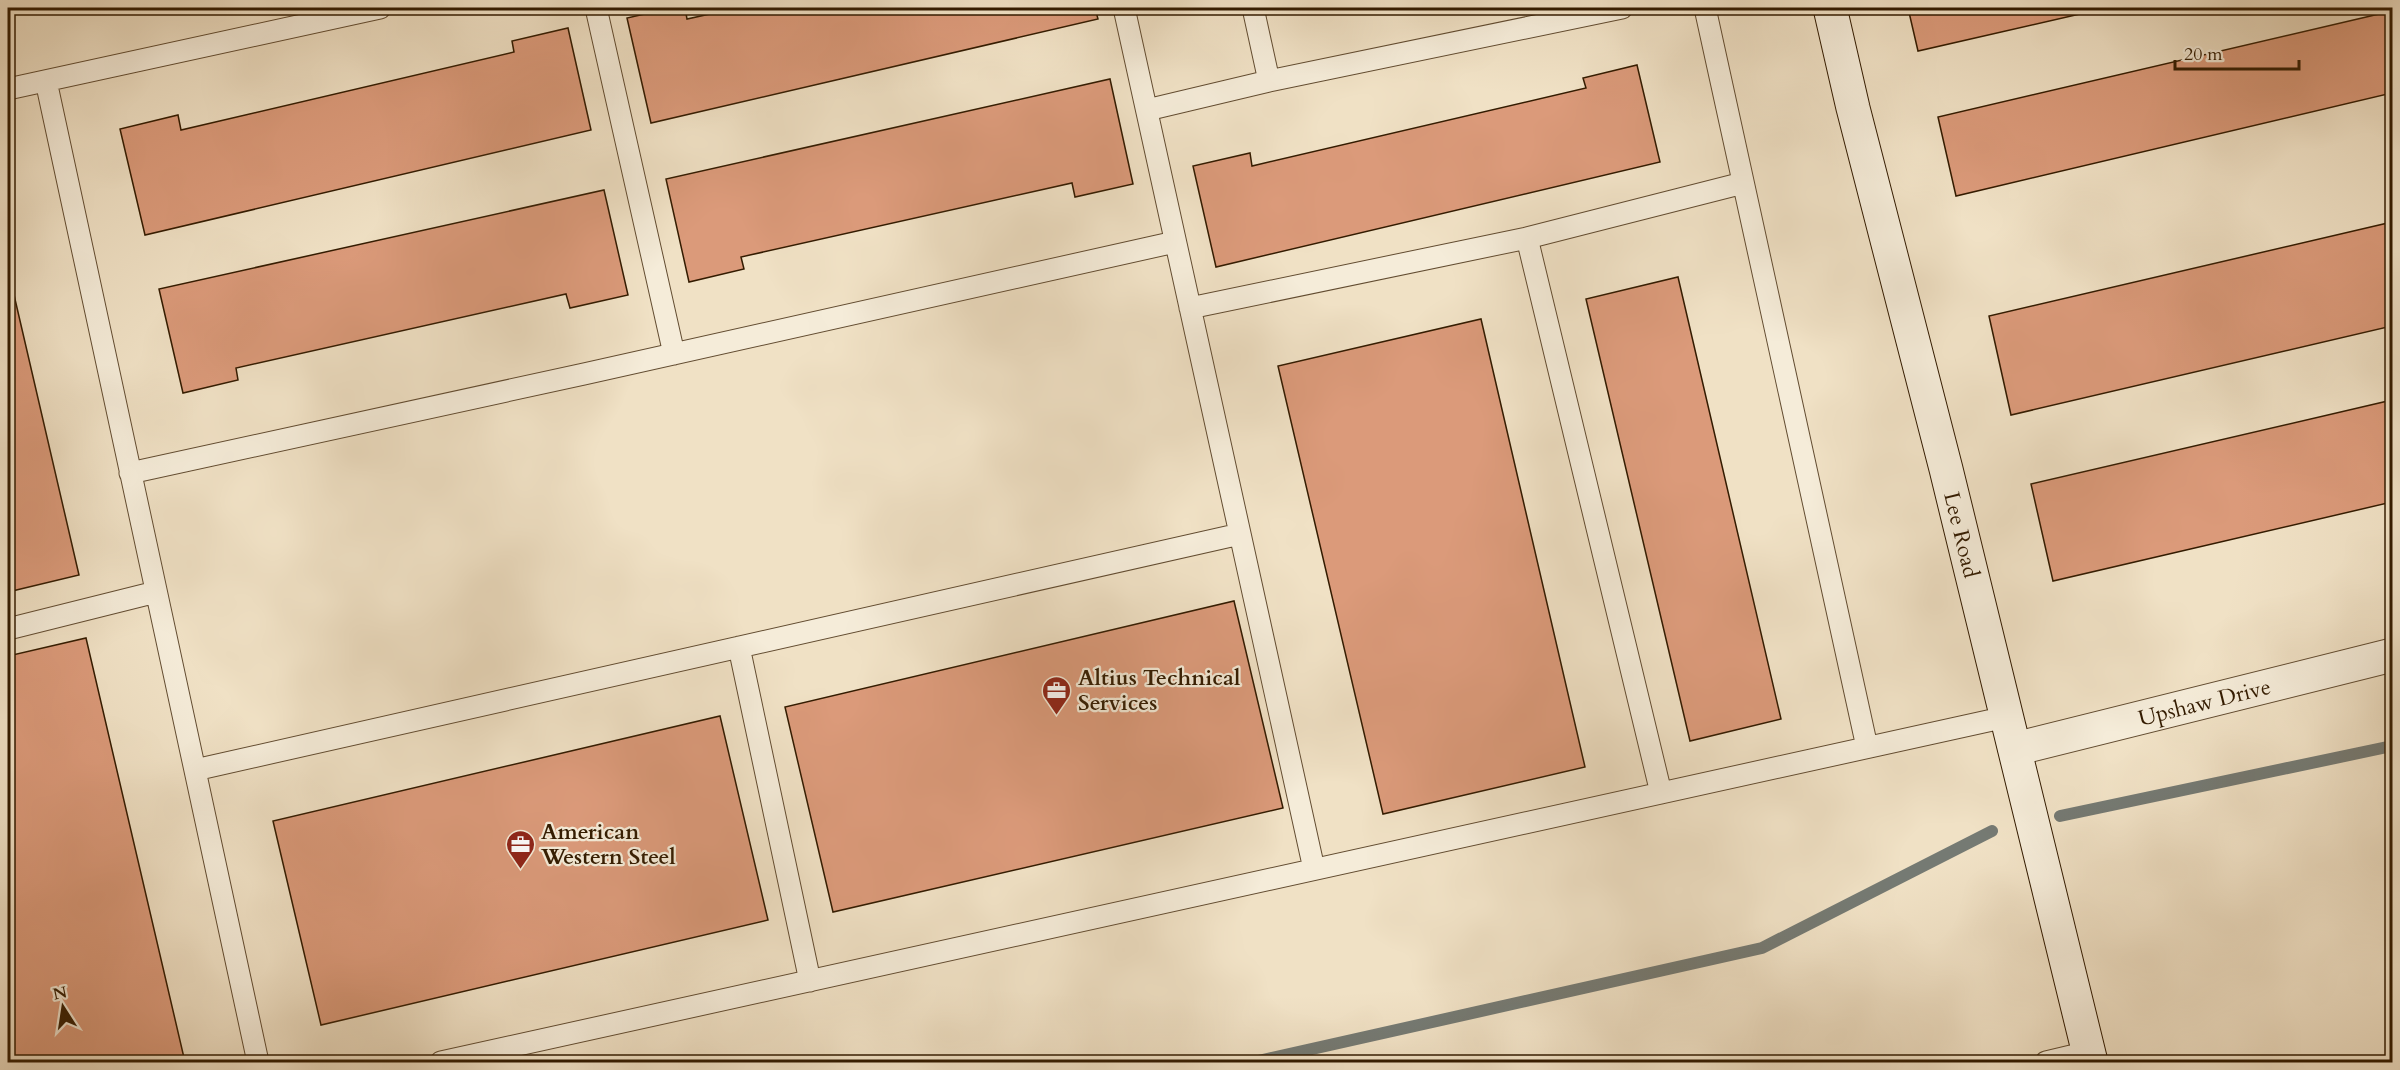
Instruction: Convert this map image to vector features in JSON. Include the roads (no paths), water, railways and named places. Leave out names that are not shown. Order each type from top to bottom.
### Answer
[{"type":"main road","name":"Lee Road","points":[[1830,8],[2090,1057]]},
{"type":"main road","name":"Upshaw Drive","points":[[2015,749],[2392,655]]},
{"type":"lane","points":[[8,89],[380,8]]},
{"type":"lane","points":[[596,8],[674,354]]},
{"type":"lane","points":[[1124,8],[1314,869]]},
{"type":"lane","points":[[1253,8],[1269,81]]},
{"type":"lane","points":[[1147,110],[1269,81],[1622,8]]},
{"type":"lane","points":[[1705,8],[1867,747]]},
{"type":"lane","points":[[46,81],[258,1062]]},
{"type":"lane","points":[[1190,308],[1527,238],[1743,183]]},
{"type":"lane","points":[[1527,238],[1661,793]]},
{"type":"lane","points":[[130,473],[1175,242]]},
{"type":"lane","points":[[195,770],[1240,534]]},
{"type":"lane","points":[[8,629],[156,592]]},
{"type":"lane","points":[[739,647],[810,981]]},
{"type":"lane","points":[[441,1062],[2006,717]]},
{"type":"lane","points":[[2046,1062],[2090,1057]]},
{"type":"waterway","points":[[2060,816],[2392,746]]},
{"type":"waterway","points":[[1254,1062],[1762,948],[1992,831]]},
{"type":"place","name":"Altius Technical Services","points":[[1057,716]]},
{"type":"place","name":"American Western Steel","points":[[520,870]]}]
